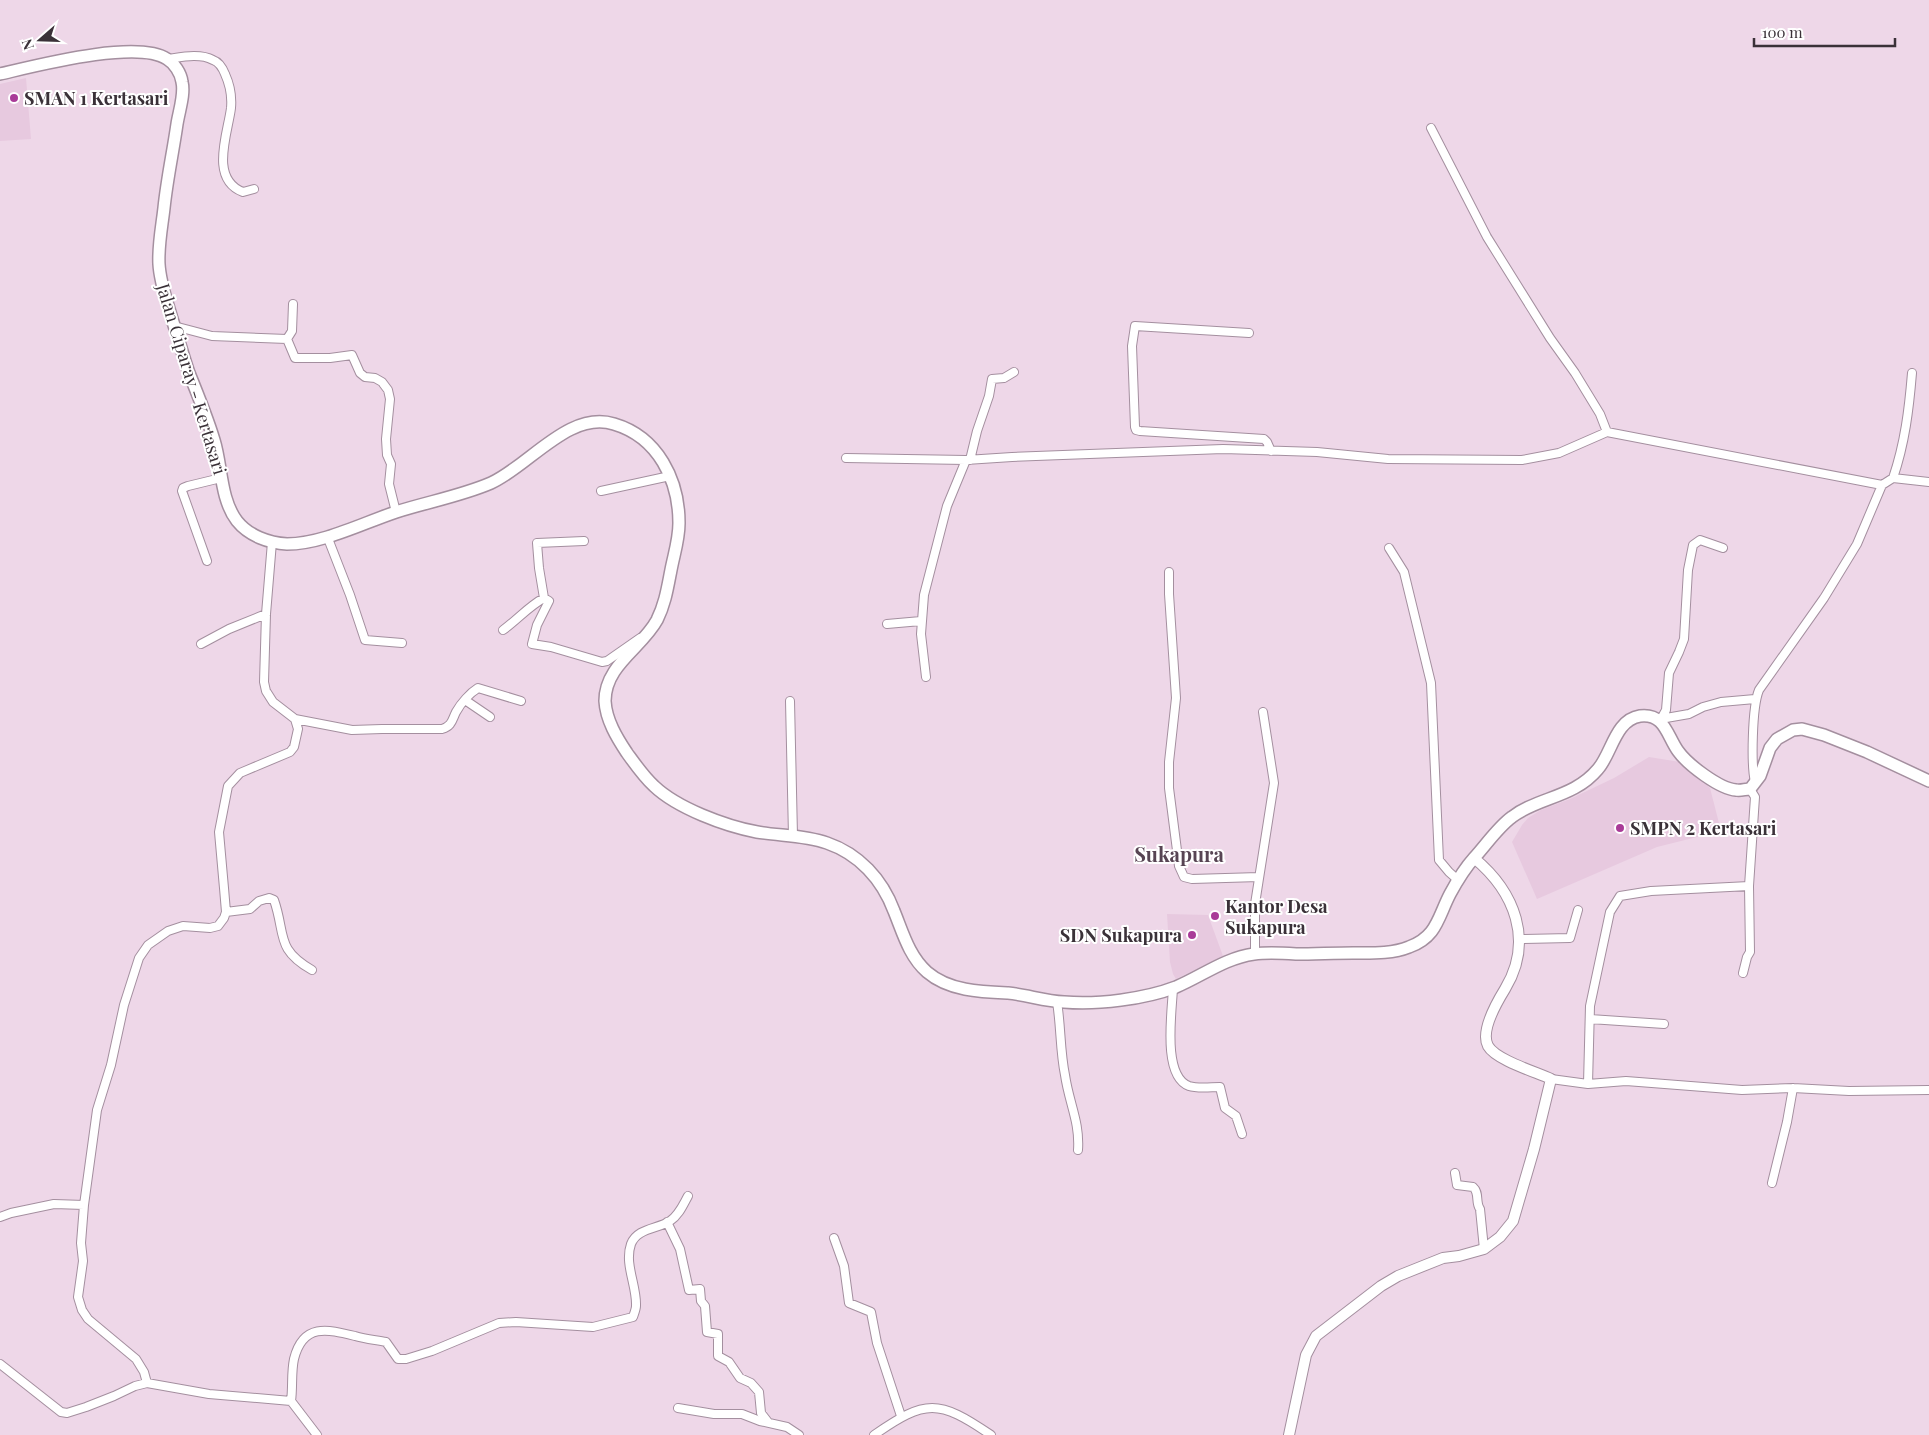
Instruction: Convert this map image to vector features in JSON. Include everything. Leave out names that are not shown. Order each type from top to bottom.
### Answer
[{"type":"main road","points":[[0,74],[95,55],[143,53],[168,59]]},
{"type":"main road","name":"Jalan Ciparay - Kertasari","points":[[168,59],[174,63],[183,83],[168,173],[159,256],[161,277],[187,367],[211,429],[218,453],[221,478],[237,521],[250,532],[272,542],[297,543],[327,536],[396,512],[491,483],[503,477],[558,437],[588,422],[609,422],[636,435],[652,446],[670,476],[678,504],[679,525],[677,544],[664,604],[655,622],[644,637],[622,660],[611,677],[605,698],[610,721],[627,752],[653,786],[671,799],[704,814],[756,832],[823,841],[837,847],[866,866],[876,876],[888,896],[906,945],[915,959],[928,973],[938,980],[986,993],[1014,994],[1057,1002],[1087,1003],[1142,995],[1172,988],[1223,963],[1255,953],[1371,953],[1396,951],[1415,946],[1430,935],[1435,928],[1447,900],[1464,869],[1508,820],[1518,813],[1572,790],[1590,777],[1608,756],[1620,728],[1630,720],[1642,716],[1661,721]]},
{"type":"main road","points":[[1661,721],[1681,755],[1710,778],[1726,788],[1738,791],[1753,786],[1760,776],[1770,748],[1777,739],[1793,730],[1802,729],[1824,735],[1867,752],[1929,781]]},
{"type":"street","points":[[168,59],[200,56],[215,60],[222,68],[228,80],[231,103],[222,158],[231,184],[243,192],[254,189]]},
{"type":"street","points":[[1431,128],[1487,237],[1550,338],[1575,373],[1600,414],[1608,432]]},
{"type":"street","points":[[287,339],[292,331],[293,304]]},
{"type":"street","points":[[174,326],[212,336],[287,339]]},
{"type":"street","points":[[1250,333],[1135,326],[1132,346],[1135,427],[1136,430],[1140,431],[1264,439],[1271,451]]},
{"type":"street","points":[[287,339],[295,358],[330,358],[352,355],[360,373],[365,377],[375,378],[382,382],[388,390],[390,398],[386,444],[391,469],[389,484],[396,512]]},
{"type":"street","points":[[926,677],[920,620],[924,595],[947,506],[968,460],[989,396],[992,379],[1004,378],[1014,372]]},
{"type":"street","points":[[1893,478],[1908,421],[1912,373]]},
{"type":"street","points":[[846,458],[968,460],[1223,449],[1317,452],[1388,459],[1522,460],[1559,453],[1608,432],[1882,485]]},
{"type":"street","points":[[601,491],[670,476]]},
{"type":"street","points":[[207,561],[182,491],[183,488],[188,486],[221,478]]},
{"type":"street","points":[[1743,973],[1750,952],[1749,886],[1755,797],[1753,772],[1755,700],[1759,690],[1824,598],[1857,544],[1882,485],[1893,478],[1929,482]]},
{"type":"street","points":[[327,536],[365,640],[402,643]]},
{"type":"street","points":[[1661,721],[1666,710],[1668,673],[1680,652],[1684,639],[1688,570],[1693,545],[1700,540],[1723,548]]},
{"type":"street","points":[[584,541],[537,543],[538,568],[544,598],[549,601],[537,625],[532,644],[551,647],[602,662],[607,661],[637,639],[644,637]]},
{"type":"street","points":[[272,542],[266,614],[264,682],[273,702],[295,719],[352,730],[382,728],[442,729],[452,723],[456,711],[478,688],[521,701]]},
{"type":"street","points":[[1389,548],[1404,572],[1431,683],[1439,860],[1458,880]]},
{"type":"street","points":[[1169,572],[1176,698],[1169,762],[1169,788],[1179,866],[1184,877],[1259,877]]},
{"type":"street","points":[[503,630],[516,621],[536,602],[544,598]]},
{"type":"street","points":[[201,644],[229,628],[266,614]]},
{"type":"street","points":[[887,624],[920,620]]},
{"type":"street","points":[[465,700],[490,717]]},
{"type":"street","points":[[1661,721],[1666,718],[1689,714],[1721,702],[1755,700]]},
{"type":"street","points":[[790,701],[793,836]]},
{"type":"street","points":[[1255,953],[1255,904],[1274,783],[1263,712]]},
{"type":"street","points":[[147,1383],[144,1372],[136,1359],[88,1319],[82,1310],[78,1297],[83,1261],[81,1244],[84,1204],[97,1110],[111,1065],[124,1005],[139,958],[148,945],[157,938],[183,926],[210,928],[218,926],[224,918],[226,912],[219,832],[228,786],[240,773],[290,752],[297,739],[298,729],[295,719]]},
{"type":"street","points":[[1474,858],[1496,878],[1504,891],[1514,913],[1520,939],[1516,963],[1511,977],[1499,997],[1486,1034],[1488,1046],[1507,1061],[1551,1079],[1588,1084],[1626,1081],[1742,1090],[1793,1088],[1929,1090]]},
{"type":"street","points":[[1588,1084],[1590,1006],[1610,912],[1620,896],[1651,891],[1749,886]]},
{"type":"street","points":[[226,912],[250,909],[259,901],[269,898],[274,900],[282,940],[286,949],[300,963],[312,970]]},
{"type":"street","points":[[1520,939],[1570,938],[1578,910]]},
{"type":"street","points":[[1172,988],[1171,1054],[1174,1071],[1180,1080],[1190,1086],[1220,1087],[1225,1108],[1236,1116],[1242,1134]]},
{"type":"street","points":[[1057,1002],[1064,1074],[1068,1097],[1078,1124],[1078,1150]]},
{"type":"street","points":[[1590,1019],[1664,1024]]},
{"type":"street","points":[[1289,1435],[1306,1355],[1316,1336],[1381,1286],[1398,1276],[1443,1258],[1484,1249],[1500,1237],[1513,1221],[1534,1149],[1551,1079]]},
{"type":"street","points":[[1772,1183],[1793,1088]]},
{"type":"street","points":[[1455,1173],[1457,1185],[1473,1187],[1477,1192],[1484,1249]]},
{"type":"street","points":[[317,1435],[291,1401],[293,1386],[292,1370],[298,1346],[312,1332],[326,1330],[386,1342],[398,1359],[406,1359],[432,1351],[499,1323],[516,1322],[593,1327],[633,1317],[636,1306],[629,1253],[632,1243],[637,1236],[650,1228],[667,1222],[682,1209],[688,1196]]},
{"type":"street","points":[[0,1217],[54,1204],[84,1204]]},
{"type":"street","points":[[667,1222],[680,1249],[690,1290],[700,1289],[701,1301],[705,1306],[707,1332],[718,1334],[718,1356],[729,1362],[740,1378],[751,1383],[759,1392],[761,1413],[768,1422]]},
{"type":"street","points":[[834,1238],[844,1266],[849,1303],[871,1312],[877,1343],[901,1416]]},
{"type":"street","points":[[0,1364],[47,1402],[61,1412],[68,1413],[147,1383],[209,1394],[291,1401]]},
{"type":"street","points":[[678,1408],[714,1414],[742,1414],[760,1421],[788,1426],[790,1430],[799,1435]]},
{"type":"street","points":[[874,1435],[901,1416],[922,1408],[946,1409],[970,1420],[991,1435]]},
{"type":"shaded area","name":"SMAN 1 Kertasari","points":[[26,78],[31,139],[0,141],[0,84]]},
{"type":"shaded area","name":"SMPN 2 Kertasari","points":[[1649,757],[1680,762],[1710,788],[1721,831],[1657,847],[1537,899],[1512,842],[1522,825],[1528,818],[1541,810],[1570,799],[1614,778]]},
{"type":"shaded area","name":"SDN Sukapura","points":[[1167,914],[1208,915],[1223,956],[1176,979],[1170,962]]},
{"type":"place","name":"SMAN 1 Kertasari","points":[[14,98]]},
{"type":"place","name":"SMPN 2 Kertasari","points":[[1620,828]]},
{"type":"place","name":"Kantor Desa Sukapura","points":[[1215,916]]},
{"type":"place","name":"SDN Sukapura","points":[[1192,935]]},
{"type":"district","name":"Sukapura","points":[[1179,853]]}]
